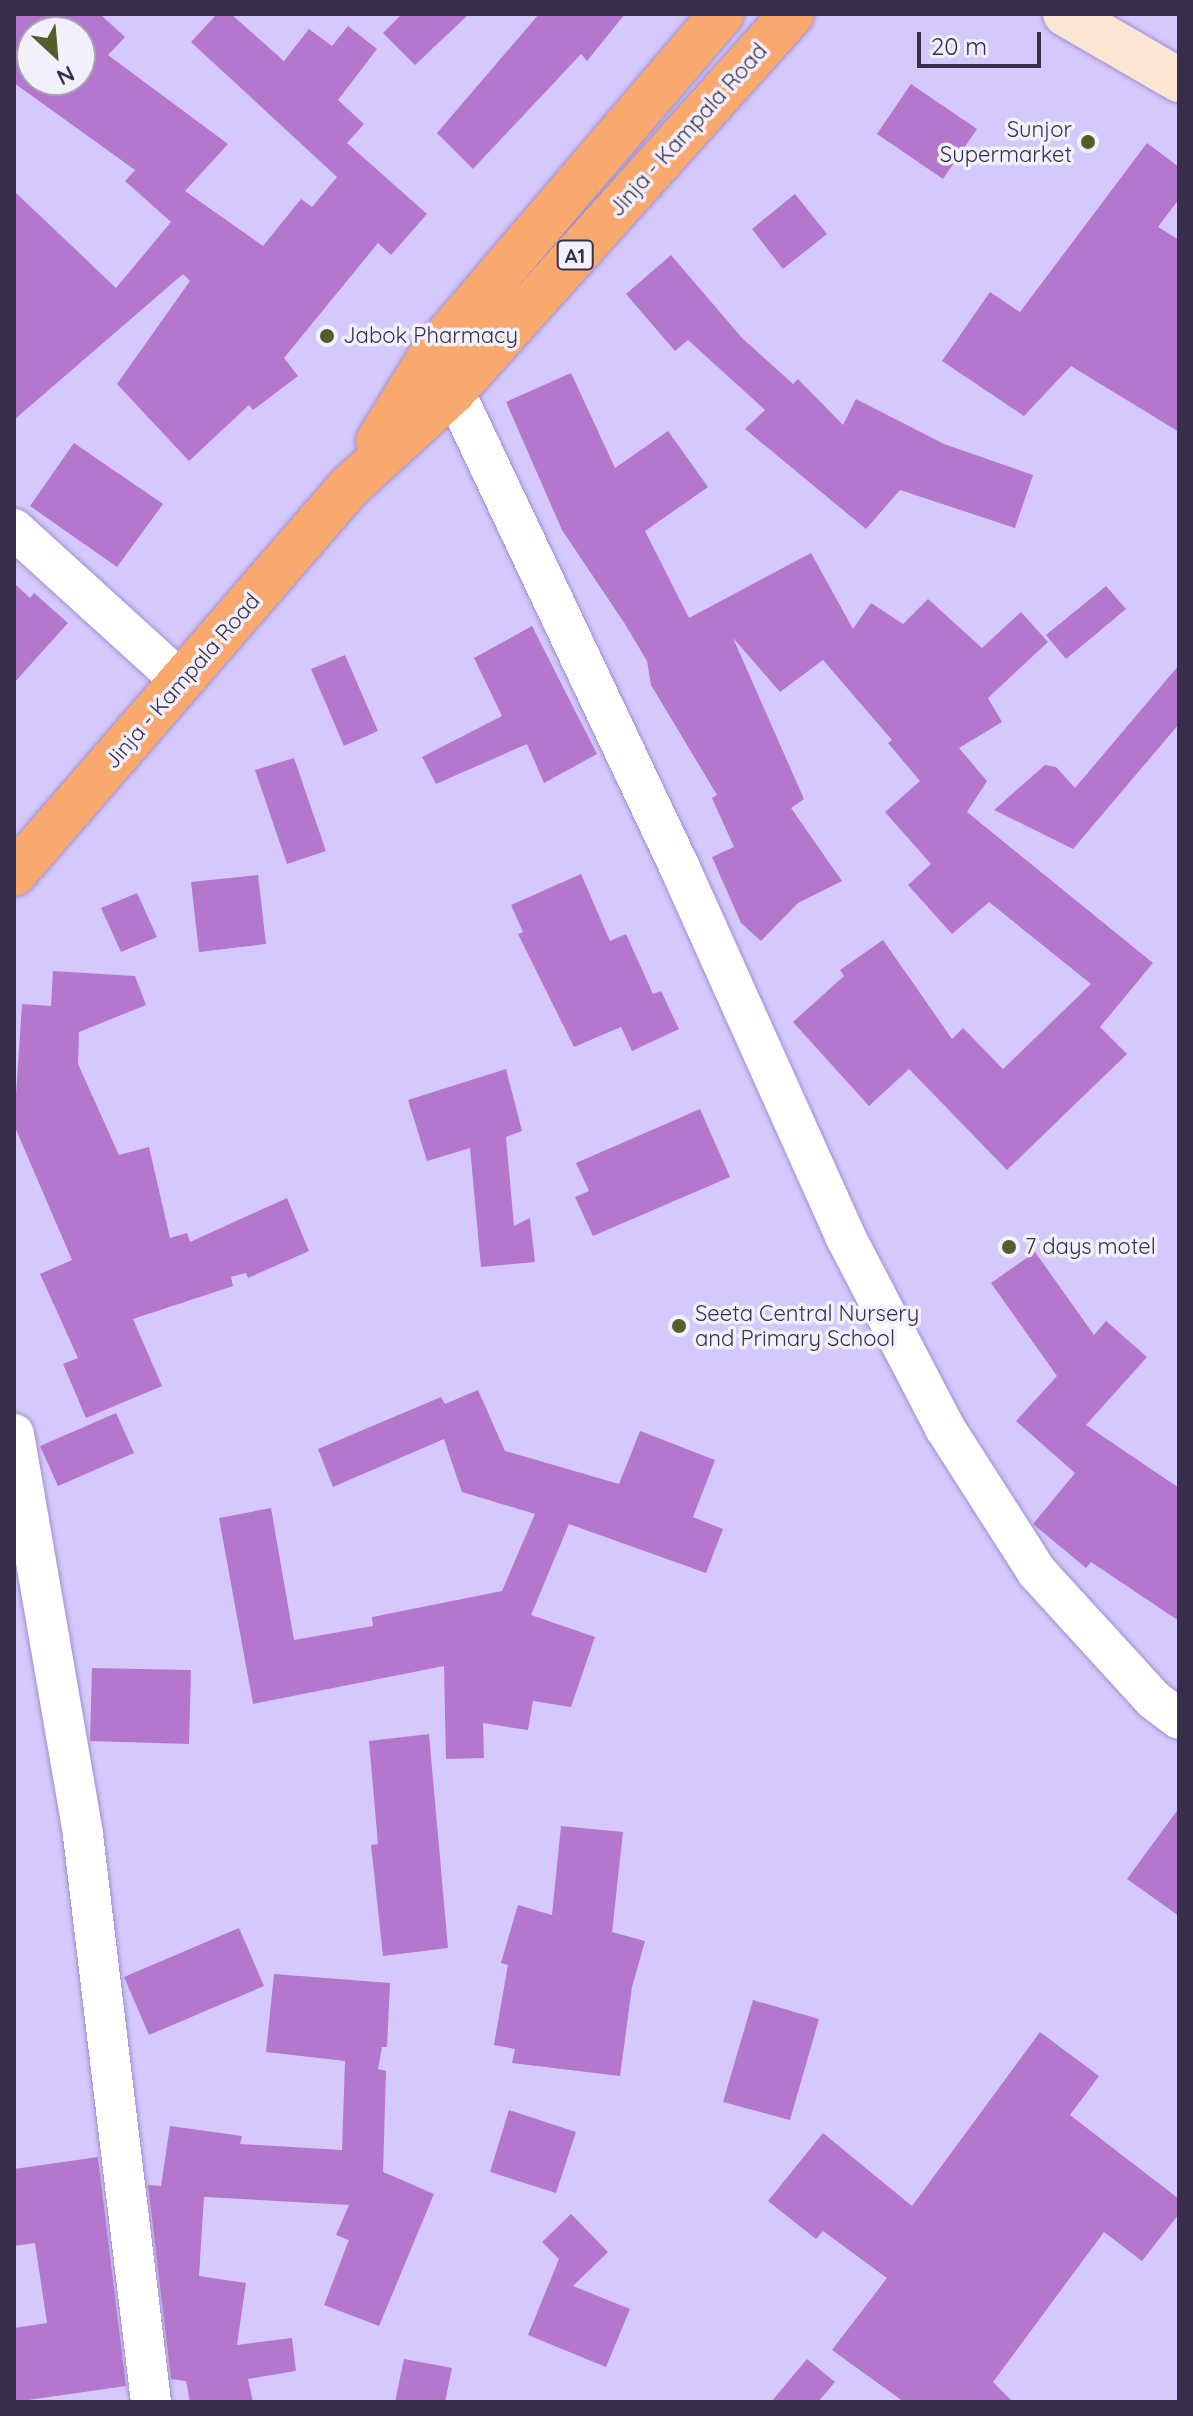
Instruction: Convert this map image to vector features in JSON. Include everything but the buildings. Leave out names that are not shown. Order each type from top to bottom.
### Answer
[{"type":"highway","name":"Jinja - Kampala Road","points":[[349,487],[433,352],[722,14]]},
{"type":"highway","name":"Jinja - Kampala Road","points":[[14,874],[349,487],[454,391],[792,14]]},
{"type":"main road","points":[[1065,14],[1179,80]]},
{"type":"street","points":[[454,391],[679,866],[845,1236],[945,1428],[1037,1572],[1154,1700],[1179,1719]]},
{"type":"street","points":[[14,529],[182,682]]},
{"type":"street","points":[[14,1434],[83,1835],[151,2402]]},
{"type":"place","name":"Sunjor Supermarket","points":[[1088,142]]},
{"type":"place","name":"Jabok Pharmacy","points":[[327,336]]},
{"type":"place","name":"7 days motel","points":[[1009,1247]]},
{"type":"place","name":"Seeta Central Nursery and Primary School","points":[[679,1326]]}]
